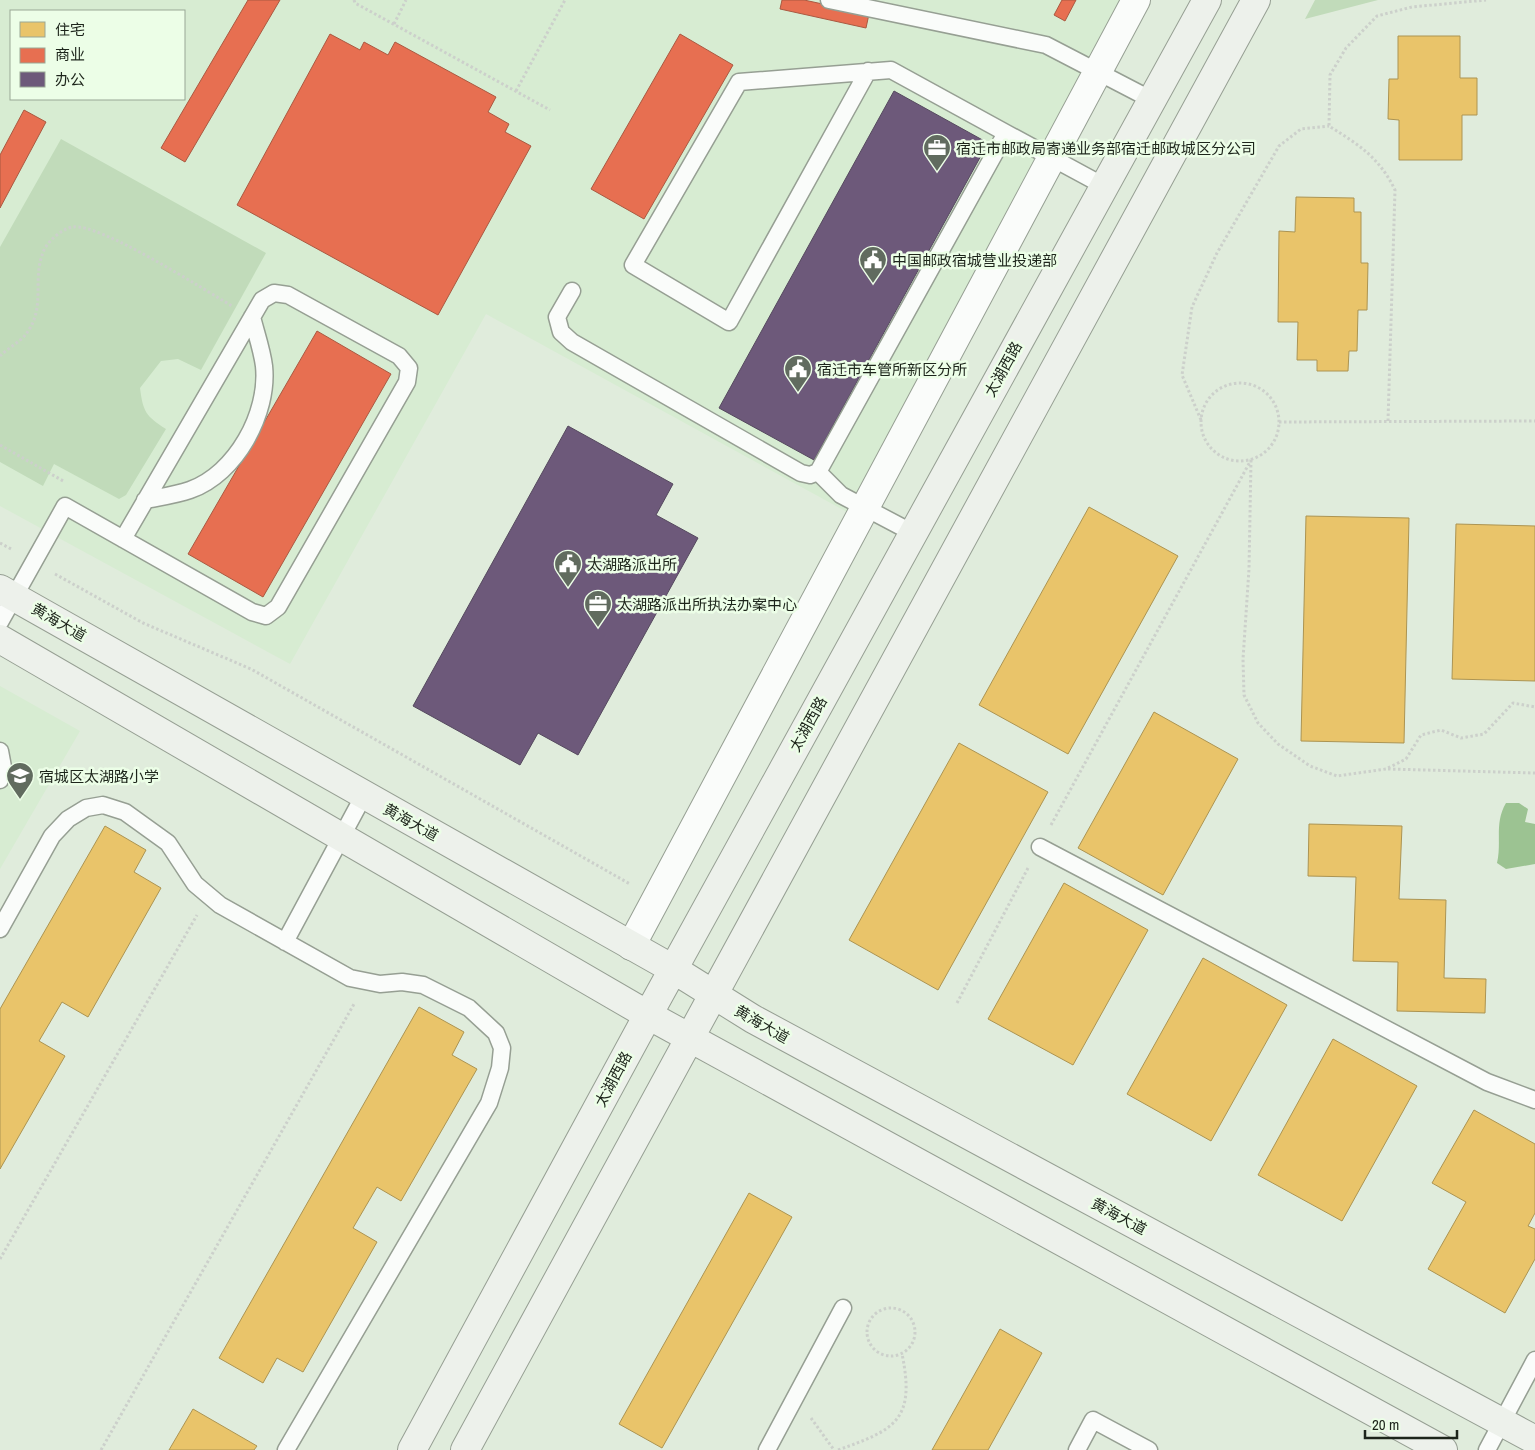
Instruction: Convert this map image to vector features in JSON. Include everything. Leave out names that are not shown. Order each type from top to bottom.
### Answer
[{"type":"street","points":[[631,946],[1136,0]]},
{"type":"street","name":"太湖西路","points":[[412,1450],[648,1015],[1206,0]]},
{"type":"street","points":[[465,1450],[688,1038],[714,995],[1256,0]]},
{"type":"street","name":"黄海大道","points":[[7,593],[631,946],[762,1024],[1502,1422],[1527,1442]]},
{"type":"street","points":[[0,639],[688,1038],[1442,1450]]},
{"type":"lane","points":[[829,0],[1046,45],[1152,100]]},
{"type":"lane","points":[[868,71],[729,322],[633,265],[739,82],[868,71],[891,70],[1104,186]]},
{"type":"lane","points":[[572,291],[557,317],[562,332],[572,342],[800,473],[810,475],[818,472],[1006,133]]},
{"type":"lane","points":[[0,622],[7,593],[34,562],[65,506],[123,539],[252,612],[266,616],[278,607],[407,382],[409,368],[399,356],[288,295],[274,293],[262,300],[123,539]]},
{"type":"lane","points":[[145,500],[191,490],[213,477],[235,459],[261,409],[264,391],[264,366],[252,317]]},
{"type":"lane","points":[[818,472],[841,495],[913,533]]},
{"type":"lane","points":[[0,751],[3,767],[0,780]]},
{"type":"lane","points":[[286,942],[364,795]]},
{"type":"lane","points":[[0,929],[52,836],[68,818],[86,808],[103,805],[125,812],[154,830],[168,843],[195,884],[220,904],[350,978],[367,982],[423,984],[469,1008],[496,1033],[502,1048],[500,1068],[489,1103],[286,1450]]},
{"type":"lane","points":[[1040,847],[1487,1082],[1535,1100]]},
{"type":"lane","points":[[767,1450],[843,1308]]},
{"type":"lane","points":[[1487,1450],[1535,1360]]},
{"type":"lane","points":[[1077,1450],[1093,1420],[1148,1450]]},
{"type":"path","points":[[354,0],[355,3],[550,110]]},
{"type":"path","points":[[394,24],[406,0]]},
{"type":"path","points":[[516,91],[565,0]]},
{"type":"path","points":[[1329,126],[1330,75],[1346,48],[1377,16],[1412,7],[1486,0]]},
{"type":"path","points":[[1201,420],[1204,408],[1212,396],[1222,388],[1234,384],[1247,384],[1260,389],[1270,397],[1276,409],[1279,422],[1271,446],[1251,460],[1239,462],[1216,453],[1202,432],[1201,420],[1182,375],[1192,307],[1217,253],[1279,146],[1301,129],[1329,126],[1363,147],[1386,170],[1395,190],[1388,420]]},
{"type":"path","points":[[0,356],[25,336],[34,322],[39,307],[39,268],[44,249],[55,237],[72,227],[94,229],[252,317]]},
{"type":"path","points":[[1279,422],[1535,420]]},
{"type":"path","points":[[1251,460],[1249,570],[1243,659],[1244,695],[1258,723],[1278,744],[1310,766],[1337,776],[1386,769],[1535,773]]},
{"type":"path","points":[[957,1003],[1251,460]]},
{"type":"path","points":[[0,543],[143,623],[250,669],[657,899]]},
{"type":"path","points":[[1386,769],[1406,759],[1421,735],[1441,730],[1461,738],[1484,734],[1513,703],[1535,707]]},
{"type":"path","points":[[0,1259],[208,895]]},
{"type":"path","points":[[101,1450],[367,982]]},
{"type":"path","points":[[897,1309],[905,1312],[914,1326],[913,1342],[902,1354],[894,1356],[880,1354],[870,1344],[867,1337],[869,1322],[881,1310],[897,1309]]},
{"type":"path","points":[[796,1396],[836,1450],[877,1436],[893,1424],[902,1412],[906,1395],[905,1368],[902,1354]]},
{"type":"shaded area","points":[[0,0],[1120,0],[1054,131],[847,512],[486,314],[290,664],[0,506]]},
{"type":"shaded area","points":[[1315,0],[1378,0],[1305,19]]},
{"type":"shaded area","points":[[61,139],[266,253],[201,370],[178,359],[161,361],[140,388],[144,408],[147,413],[166,429],[126,495],[119,499],[54,464],[43,486],[0,462],[0,247]]},
{"type":"shaded area","name":"宿城区太湖路小学","points":[[0,686],[80,731],[0,869]]},
{"type":"shaded area","points":[[1506,803],[1519,803],[1528,809],[1525,822],[1535,824],[1535,864],[1506,869],[1497,863],[1500,818]]},
{"type":"building: 住宅","points":[[1398,36],[1460,36],[1460,78],[1477,78],[1477,115],[1462,115],[1462,160],[1399,160],[1399,120],[1388,119],[1389,79],[1398,79]]},
{"type":"building: 住宅","points":[[1296,197],[1354,198],[1354,212],[1361,212],[1361,263],[1368,263],[1367,310],[1358,310],[1357,351],[1349,351],[1348,371],[1317,371],[1317,360],[1297,360],[1298,322],[1278,322],[1279,231],[1295,232]]},
{"type":"building: 住宅","points":[[1089,507],[1178,556],[1068,754],[979,705]]},
{"type":"building: 住宅","points":[[1306,516],[1409,518],[1404,743],[1301,741]]},
{"type":"building: 住宅","points":[[1456,524],[1535,526],[1535,681],[1452,679]]},
{"type":"building: 住宅","points":[[1154,712],[1238,759],[1163,895],[1078,848]]},
{"type":"building: 住宅","points":[[959,743],[1048,792],[938,990],[849,940]]},
{"type":"building: 住宅","points":[[1309,824],[1402,826],[1399,899],[1446,900],[1444,978],[1486,979],[1485,1013],[1397,1011],[1398,962],[1353,961],[1356,877],[1308,876]]},
{"type":"building: 住宅","points":[[105,826],[146,850],[134,872],[161,888],[88,1017],[62,1002],[39,1041],[65,1056],[0,1169],[0,1009]]},
{"type":"building: 住宅","points":[[1064,883],[1148,930],[1073,1065],[988,1019]]},
{"type":"building: 住宅","points":[[1203,958],[1287,1005],[1211,1141],[1127,1094]]},
{"type":"building: 住宅","points":[[419,1007],[464,1032],[452,1055],[477,1069],[401,1201],[377,1187],[353,1228],[377,1242],[303,1372],[277,1358],[263,1383],[219,1358]]},
{"type":"building: 住宅","points":[[1333,1039],[1417,1086],[1342,1221],[1258,1175]]},
{"type":"building: 住宅","points":[[1474,1110],[1535,1144],[1535,1213],[1528,1226],[1535,1229],[1535,1259],[1505,1313],[1428,1269],[1466,1202],[1432,1183]]},
{"type":"building: 住宅","points":[[749,1193],[792,1217],[662,1448],[619,1424]]},
{"type":"building: 住宅","points":[[1000,1329],[1042,1353],[988,1450],[932,1450]]},
{"type":"building: 住宅","points":[[193,1409],[257,1446],[254,1450],[169,1450]]},
{"type":"building: 商业","points":[[248,0],[280,0],[185,162],[161,148]]},
{"type":"building: 商业","points":[[782,0],[804,0],[869,14],[866,28],[780,9]]},
{"type":"building: 商业","points":[[1062,0],[1076,0],[1065,21],[1054,15]]},
{"type":"building: 商业","points":[[330,34],[360,50],[364,42],[388,55],[395,42],[496,97],[488,112],[509,124],[505,132],[531,146],[438,315],[237,205]]},
{"type":"building: 商业","points":[[680,34],[733,65],[644,219],[591,189]]},
{"type":"building: 商业","points":[[24,110],[46,122],[0,208],[0,155]]},
{"type":"building: 商业","points":[[317,331],[391,374],[263,597],[188,554]]},
{"type":"building: 办公","points":[[894,91],[988,143],[814,460],[719,408]]},
{"type":"building: 办公","points":[[568,426],[673,484],[656,515],[698,538],[578,755],[538,733],[520,765],[413,706]]},
{"type":"place","name":"宿迁市邮政局寄递业务部宿迁邮政城区分公司","points":[[937,172]]},
{"type":"place","name":"中国邮政宿城营业投递部","points":[[873,284]]},
{"type":"place","name":"宿迁市车管所新区分所","points":[[798,393]]},
{"type":"place","name":"太湖路派出所","points":[[568,588]]},
{"type":"place","name":"太湖路派出所执法办案中心","points":[[598,628]]},
{"type":"place","name":"宿城区太湖路小学","points":[[20,800]]}]
